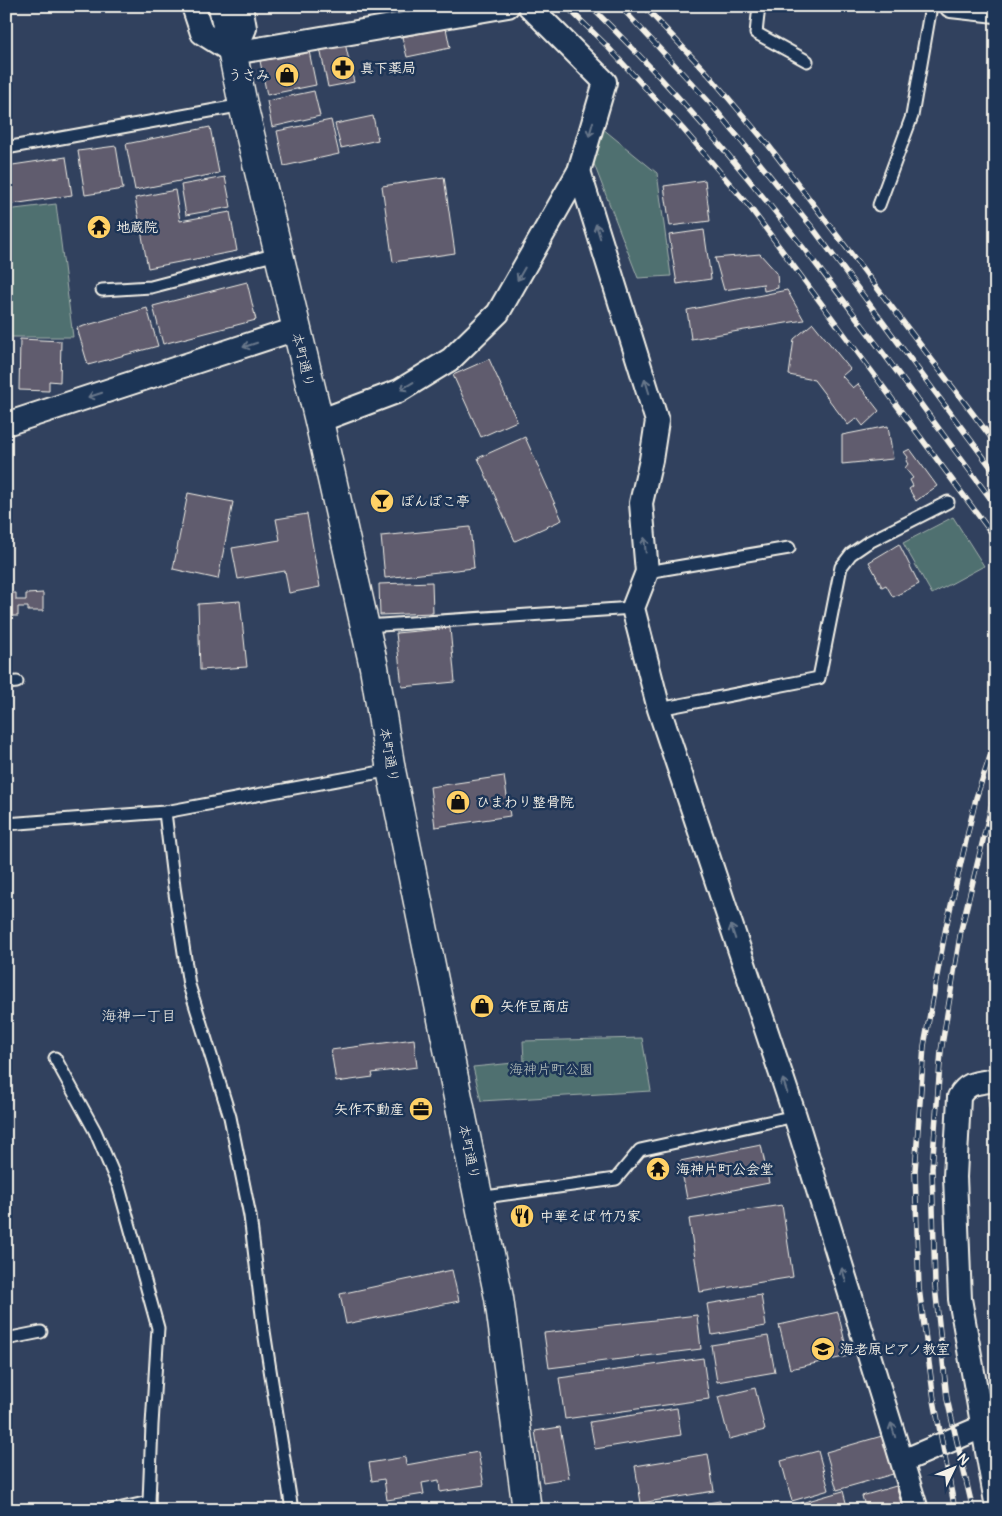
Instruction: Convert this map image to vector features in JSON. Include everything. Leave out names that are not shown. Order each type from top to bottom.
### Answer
[{"type":"street","points":[[193,6],[202,33],[234,53],[508,6]]},
{"type":"street","points":[[318,421],[399,391],[451,360],[498,313],[579,171],[605,82],[529,6]]},
{"type":"street","points":[[951,6],[985,9]]},
{"type":"street","name":"本町通り","points":[[231,13],[234,53],[243,105],[366,626],[391,770],[499,1298],[527,1510]]},
{"type":"street","points":[[579,171],[658,421],[652,460],[641,503],[647,572],[633,608],[659,709],[795,1116],[917,1510]]},
{"type":"street","points":[[6,424],[296,329]]},
{"type":"street","points":[[996,1080],[969,1085],[959,1097],[955,1178],[960,1299],[989,1424],[996,1502]]},
{"type":"street","points":[[902,1461],[989,1424]]},
{"type":"lane","points":[[759,6],[756,34],[807,61]]},
{"type":"lane","points":[[879,205],[912,116],[931,6]]},
{"type":"lane","points":[[6,148],[243,105]]},
{"type":"lane","points":[[102,290],[150,287],[277,254]]},
{"type":"lane","points":[[659,709],[819,678],[841,567],[851,554],[867,544],[948,502]]},
{"type":"lane","points":[[647,572],[790,548]]},
{"type":"lane","points":[[366,626],[633,608]]},
{"type":"lane","points":[[6,824],[165,812],[391,770]]},
{"type":"lane","points":[[165,812],[189,985],[230,1117],[250,1216],[264,1331],[292,1510]]},
{"type":"lane","points":[[55,1058],[95,1130],[118,1187],[158,1328],[152,1425],[150,1506],[113,1510]]},
{"type":"lane","points":[[478,1198],[616,1178],[640,1150],[795,1116]]},
{"type":"lane","points":[[6,1339],[41,1332]]},
{"type":"green space","points":[[602,128],[657,173],[671,276],[638,278],[592,159]]},
{"type":"green space","points":[[56,204],[73,337],[6,337],[6,210]]},
{"type":"green space","points":[[953,517],[984,566],[932,594],[903,543]]},
{"type":"green space","name":"海神片町公園","points":[[642,1038],[651,1091],[481,1101],[473,1067],[524,1062],[523,1041]]},
{"type":"building","points":[[446,28],[450,48],[407,57],[402,37]]},
{"type":"building","points":[[345,43],[354,82],[328,87],[320,48]]},
{"type":"building","points":[[309,51],[316,85],[267,95],[260,61]]},
{"type":"building","points":[[314,91],[320,116],[272,127],[267,101]]},
{"type":"building","points":[[373,116],[378,140],[341,148],[335,124]]},
{"type":"building","points":[[331,120],[339,154],[284,166],[277,131]]},
{"type":"building","points":[[210,127],[219,173],[135,190],[126,144]]},
{"type":"building","points":[[116,146],[123,189],[85,195],[78,151]]},
{"type":"building","points":[[66,157],[72,195],[6,205],[6,166]]},
{"type":"building","points":[[225,177],[231,207],[186,215],[181,185]]},
{"type":"building","points":[[444,177],[455,253],[393,262],[382,186]]},
{"type":"building","points":[[705,180],[710,221],[670,226],[664,186]]},
{"type":"building","points":[[175,190],[180,221],[230,212],[237,251],[148,268],[135,198]]},
{"type":"building","points":[[704,230],[711,279],[677,284],[669,235]]},
{"type":"building","points":[[760,254],[777,273],[778,288],[764,291],[763,284],[724,290],[715,258]]},
{"type":"building","points":[[247,282],[256,320],[163,344],[153,306]]},
{"type":"building","points":[[787,290],[804,320],[691,339],[687,310]]},
{"type":"building","points":[[147,308],[158,346],[88,365],[77,328]]},
{"type":"building","points":[[813,323],[850,369],[842,376],[853,388],[858,384],[879,411],[863,426],[857,418],[848,425],[814,380],[789,375],[794,339]]},
{"type":"building","points":[[20,339],[61,341],[60,382],[49,381],[49,391],[19,390]]},
{"type":"building","points":[[489,359],[517,421],[481,437],[453,375]]},
{"type":"building","points":[[888,426],[893,459],[842,464],[842,435]]},
{"type":"building","points":[[525,437],[562,520],[515,541],[478,458]]},
{"type":"building","points":[[910,449],[937,486],[916,501],[909,489],[913,486],[910,480],[913,478],[905,468],[908,464],[906,461],[908,457],[904,452]]},
{"type":"building","points":[[188,493],[233,502],[218,579],[173,569]]},
{"type":"building","points":[[307,514],[320,587],[289,593],[285,571],[238,579],[232,548],[280,540],[276,519]]},
{"type":"building","points":[[470,527],[474,568],[385,578],[381,536]]},
{"type":"building","points":[[899,544],[919,584],[893,597],[886,585],[882,587],[869,562]]},
{"type":"building","points":[[432,582],[433,613],[380,615],[379,584]]},
{"type":"building","points":[[6,593],[16,593],[16,600],[26,600],[26,594],[43,593],[43,611],[28,611],[28,607],[18,607],[18,616],[6,616]]},
{"type":"building","points":[[240,601],[247,667],[200,670],[198,604]]},
{"type":"building","points":[[450,628],[455,682],[402,687],[396,633]]},
{"type":"building","points":[[504,776],[510,816],[435,827],[430,787]]},
{"type":"building","points":[[414,1039],[417,1067],[372,1073],[373,1077],[336,1082],[331,1050]]},
{"type":"building","points":[[996,1096],[996,1121],[991,1122],[988,1098]]},
{"type":"building","points":[[761,1145],[769,1183],[687,1199],[680,1161]]},
{"type":"building","points":[[782,1205],[793,1277],[700,1292],[689,1219]]},
{"type":"building","points":[[452,1270],[459,1301],[346,1324],[340,1294]]},
{"type":"building","points":[[761,1295],[766,1326],[712,1335],[707,1304]]},
{"type":"building","points":[[838,1312],[848,1356],[790,1369],[779,1325]]},
{"type":"building","points":[[697,1315],[701,1349],[549,1368],[544,1333]]},
{"type":"building","points":[[768,1336],[775,1372],[717,1382],[711,1345]]},
{"type":"building","points":[[703,1358],[709,1399],[565,1419],[559,1378]]},
{"type":"building","points":[[755,1388],[765,1430],[729,1439],[718,1397]]},
{"type":"building","points":[[677,1408],[681,1435],[595,1449],[590,1422]]},
{"type":"building","points":[[560,1427],[569,1478],[543,1482],[535,1431]]},
{"type":"building","points":[[882,1436],[893,1474],[837,1490],[826,1452]]},
{"type":"building","points":[[818,1451],[829,1490],[792,1501],[781,1461]]},
{"type":"building","points":[[478,1452],[484,1485],[440,1492],[439,1480],[422,1483],[424,1494],[387,1500],[384,1479],[372,1481],[369,1463],[405,1457],[406,1465]]},
{"type":"building","points":[[708,1454],[714,1491],[641,1503],[635,1466]]},
{"type":"building","points":[[896,1486],[903,1510],[866,1510],[862,1496]]},
{"type":"building","points":[[843,1491],[848,1510],[803,1510],[801,1503]]},
{"type":"building","points":[[720,1501],[722,1510],[682,1510],[681,1507]]},
{"type":"building","points":[[464,1502],[466,1510],[413,1510]]},
{"type":"railway","points":[[566,6],[606,45],[683,129],[749,206],[996,539]]},
{"type":"railway","points":[[590,6],[647,63],[753,184],[852,311],[996,506]]},
{"type":"railway","points":[[620,6],[711,104],[812,227],[996,474]]},
{"type":"railway","points":[[644,6],[708,74],[769,146],[996,444]]},
{"type":"railway","points":[[955,1510],[934,1400],[919,1288],[915,1171],[924,1046],[946,927],[976,798],[996,739]]},
{"type":"railway","points":[[973,1510],[947,1399],[935,1286],[932,1168],[941,1051],[961,930],[996,787]]},
{"type":"place","name":"真下薬局","points":[[343,68]]},
{"type":"place","name":"うさみ","points":[[287,75]]},
{"type":"place","name":"地蔵院","points":[[99,227]]},
{"type":"place","name":"ぽんぽこ亭","points":[[382,501]]},
{"type":"place","name":"ひまわり整骨院","points":[[458,802]]},
{"type":"place","name":"矢作豆商店","points":[[482,1006]]},
{"type":"place","name":"矢作不動産","points":[[421,1109]]},
{"type":"place","name":"海神片町公会堂","points":[[658,1169]]},
{"type":"place","name":"中華そば 竹乃家","points":[[522,1216]]},
{"type":"place","name":"海老原ピアノ教室","points":[[823,1349]]},
{"type":"district","name":"海神一丁目","points":[[139,1016]]}]
